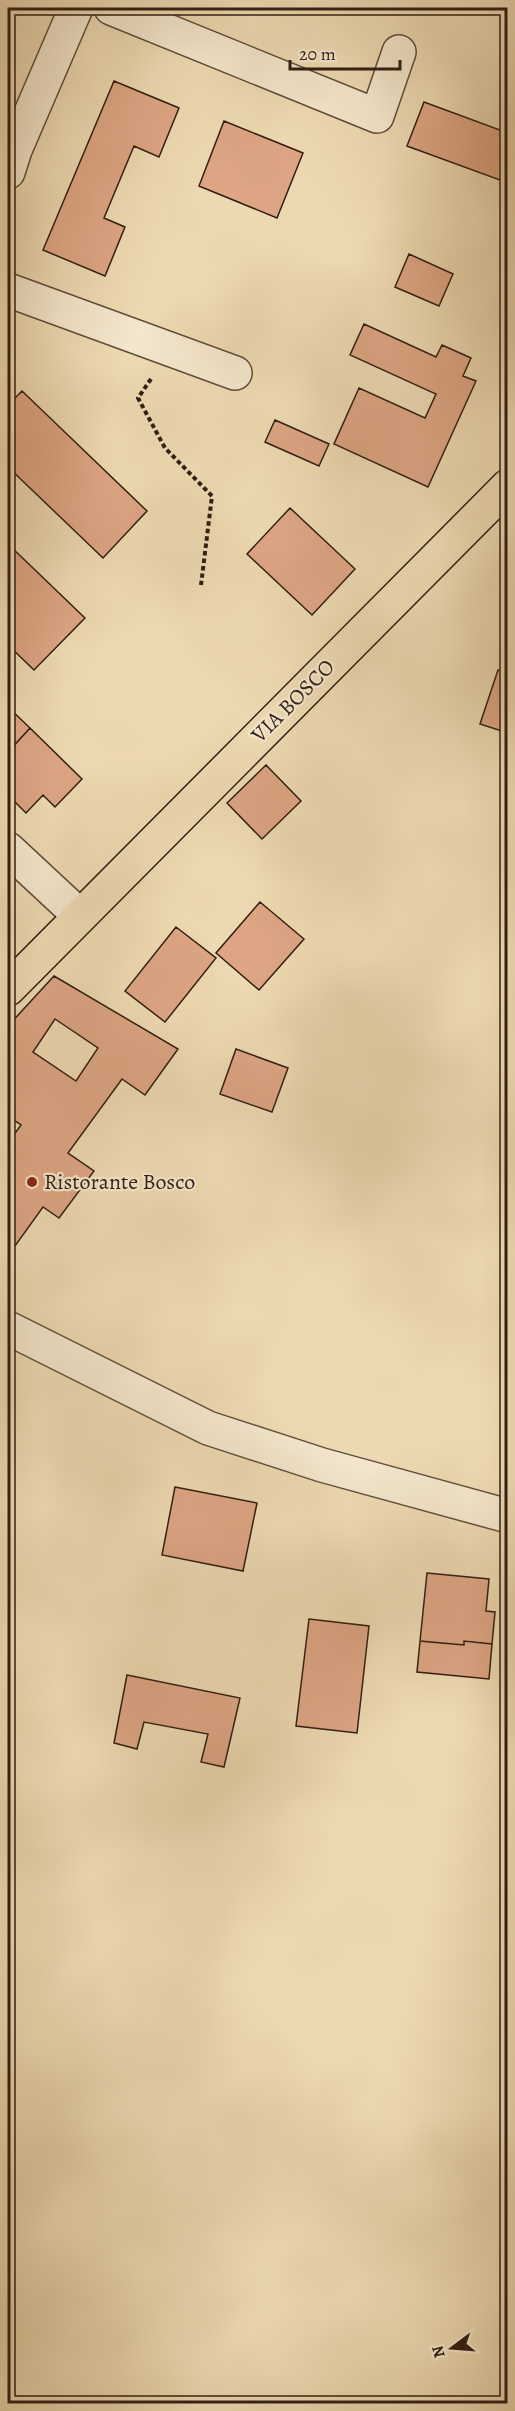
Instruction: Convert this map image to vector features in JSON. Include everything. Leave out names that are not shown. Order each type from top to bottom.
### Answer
[{"type":"main road","name":"VIA BOSCO","points":[[8,989],[507,486]]},
{"type":"street","points":[[10,156],[75,8]]},
{"type":"street","points":[[111,8],[377,116],[399,52]]},
{"type":"street","points":[[8,290],[235,373]]},
{"type":"street","points":[[8,849],[80,916]]},
{"type":"street","points":[[8,1328],[208,1428],[322,1465],[507,1516]]},
{"type":"path","points":[[171,351],[138,398],[165,448],[213,496],[201,585]]},
{"type":"building","points":[[114,81],[179,108],[159,157],[134,146],[104,218],[125,227],[105,276],[43,250]]},
{"type":"building","points":[[424,102],[508,133],[508,183],[407,146]]},
{"type":"building","points":[[224,121],[303,153],[277,218],[199,186]]},
{"type":"building","points":[[409,254],[453,274],[439,306],[395,287]]},
{"type":"building","points":[[364,324],[436,357],[442,345],[471,358],[463,376],[476,381],[428,487],[334,444],[359,388],[425,418],[436,394],[350,355]]},
{"type":"building","points":[[22,391],[147,511],[103,558],[8,467],[8,405]]},
{"type":"building","points":[[275,420],[329,444],[319,466],[265,442]]},
{"type":"building","points":[[290,508],[355,569],[312,615],[247,554]]},
{"type":"building","points":[[8,544],[85,618],[34,670],[8,645]]},
{"type":"building","points":[[498,670],[508,673],[508,733],[480,724]]},
{"type":"building","points":[[8,707],[30,728],[8,752]]},
{"type":"building","points":[[30,728],[82,779],[55,807],[43,795],[26,813],[8,795],[8,752]]},
{"type":"building","points":[[266,765],[301,801],[262,839],[227,803]]},
{"type":"building","points":[[260,902],[304,939],[259,990],[216,953]]},
{"type":"building","points":[[176,927],[216,958],[165,1022],[125,991]]},
{"type":"building","points":[[54,976],[178,1049],[145,1095],[122,1079],[68,1153],[94,1171],[59,1218],[43,1207],[15,1246],[8,1240],[8,1143],[21,1125],[8,1116],[8,1026]],"holes":[[[55,1019],[98,1048],[76,1081],[33,1052]]]},
{"type":"building","points":[[236,1049],[288,1068],[272,1112],[220,1094]]},
{"type":"building","points":[[175,1487],[257,1503],[243,1571],[162,1555]]},
{"type":"building","points":[[427,1573],[489,1579],[486,1611],[495,1612],[492,1644],[464,1641],[464,1645],[420,1641]]},
{"type":"building","points":[[309,1619],[369,1626],[357,1733],[296,1726]]},
{"type":"building","points":[[420,1641],[464,1645],[464,1641],[492,1644],[489,1679],[417,1672]]},
{"type":"building","points":[[127,1675],[240,1698],[224,1767],[201,1762],[208,1734],[144,1722],[137,1749],[114,1743]]},
{"type":"place","name":"Ristorante Bosco","points":[[32,1182]]}]
